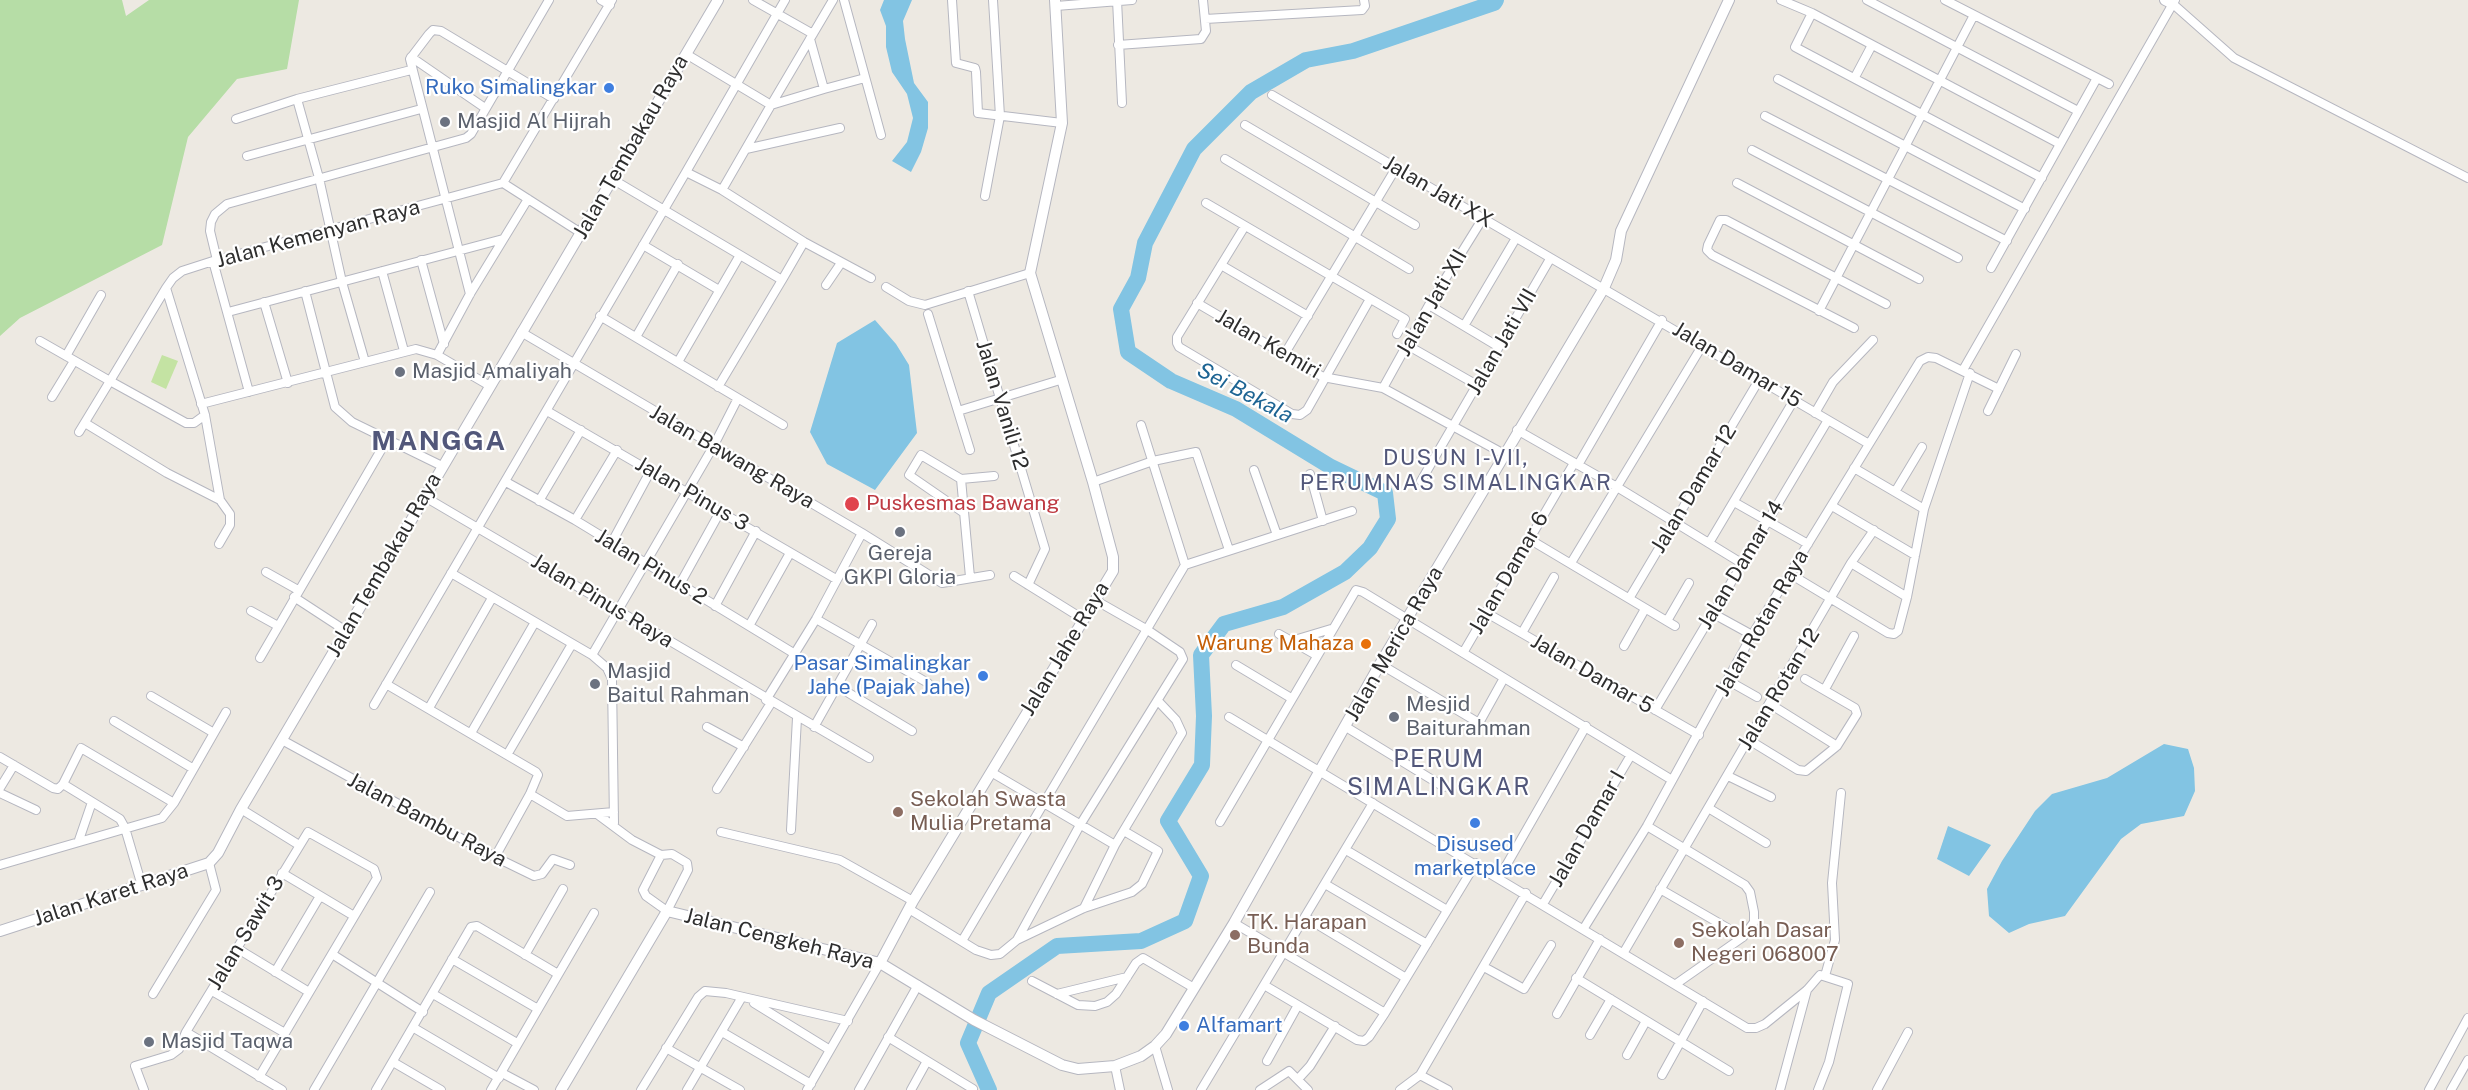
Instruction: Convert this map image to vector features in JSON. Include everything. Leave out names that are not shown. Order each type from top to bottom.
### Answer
[{"type":"street","points":[[249,392],[215,261],[210,231],[215,214],[221,208],[242,198],[466,138],[549,0]]},
{"type":"street","name":"Jalan Tembakau Raya","points":[[218,853],[241,809],[717,0]]},
{"type":"street","points":[[753,0],[812,37],[824,89]]},
{"type":"street","points":[[374,705],[785,0]]},
{"type":"street","points":[[722,190],[833,0]]},
{"type":"street","points":[[844,0],[881,135]]},
{"type":"street","points":[[952,0],[956,63],[975,68],[978,113],[1062,123]]},
{"type":"street","points":[[985,196],[1000,116],[993,0]]},
{"type":"street","points":[[886,287],[922,306],[1030,273],[1062,123],[1055,3],[1132,0]]},
{"type":"street","points":[[1118,45],[1201,39],[1206,31],[1203,0]]},
{"type":"street","points":[[1204,19],[1362,10],[1365,6],[1364,0]]},
{"type":"street","name":"Jalan Merica Raya","points":[[974,1020],[1062,1065],[1078,1069],[1115,1066],[1141,1056],[1166,1034],[1234,923],[1380,664],[1408,621],[1517,430],[1604,288],[1616,260],[1622,231],[1729,0]]},
{"type":"street","points":[[1781,0],[1941,80],[2060,144]]},
{"type":"street","points":[[1867,0],[2078,111]]},
{"type":"street","points":[[1945,0],[2109,84]]},
{"type":"street","points":[[1118,1],[1122,103]]},
{"type":"street","points":[[1790,574],[1888,633],[1894,634],[1898,631],[1924,509],[1967,371],[2066,187],[2171,1],[2234,58],[2468,178]]},
{"type":"street","points":[[580,233],[503,183],[554,99],[608,2]]},
{"type":"street","points":[[1812,14],[1795,47],[2042,178]]},
{"type":"street","points":[[1819,311],[1974,15]]},
{"type":"street","points":[[470,294],[457,252],[411,70],[411,57],[433,30],[441,31],[554,99]]},
{"type":"street","points":[[1855,78],[1872,45]]},
{"type":"street","points":[[686,54],[771,105],[866,78]]},
{"type":"street","points":[[411,57],[484,108]]},
{"type":"street","points":[[236,118],[297,99],[411,70]]},
{"type":"street","points":[[1990,268],[2097,78]]},
{"type":"street","points":[[1778,79],[2025,209]]},
{"type":"street","name":"Jalan Jati XX","points":[[1272,95],[1550,259],[1604,288]]},
{"type":"street","points":[[297,99],[319,178],[342,282],[365,362]]},
{"type":"street","points":[[247,156],[422,109]]},
{"type":"street","points":[[1766,116],[2007,241]]},
{"type":"street","points":[[1245,125],[1415,225]]},
{"type":"street","points":[[746,149],[840,128]]},
{"type":"street","points":[[1752,150],[1958,258]]},
{"type":"street","points":[[1225,159],[1409,269]]},
{"type":"street","points":[[1284,356],[1396,168]]},
{"type":"street","points":[[686,172],[722,190],[804,242],[871,278]]},
{"type":"street","points":[[612,179],[662,211],[782,280]]},
{"type":"street","name":"Jalan Kemenyan Raya","points":[[79,432],[166,288],[182,271],[503,183]]},
{"type":"street","points":[[1737,183],[1919,279]]},
{"type":"street","points":[[437,355],[470,294],[528,199]]},
{"type":"street","points":[[1206,203],[1405,319],[1397,334]]},
{"type":"street","name":"Jalan Jati XII","points":[[1383,388],[1429,305],[1483,218]]},
{"type":"street","points":[[1854,328],[1712,255],[1707,250],[1708,244],[1720,220],[1726,220],[1886,304]]},
{"type":"street","points":[[1245,226],[1177,337],[1179,347],[1292,414],[1300,415],[1307,410],[1323,377],[1370,299]]},
{"type":"street","points":[[1464,326],[1516,238]]},
{"type":"street","points":[[228,312],[503,239]]},
{"type":"street","points":[[718,387],[804,242]]},
{"type":"street","points":[[643,245],[719,290]]},
{"type":"street","points":[[678,362],[740,255]]},
{"type":"street","name":"Jalan Jati VII","points":[[1421,481],[1550,259]]},
{"type":"street","points":[[421,260],[444,344]]},
{"type":"street","points":[[826,285],[841,263]]},
{"type":"street","points":[[636,337],[678,264]]},
{"type":"street","points":[[1221,265],[1308,316]]},
{"type":"street","points":[[382,271],[404,351]]},
{"type":"street","name":"Jalan Jahe Raya","points":[[880,963],[911,905],[1113,571],[1113,557],[1093,482],[1060,380],[1030,273]]},
{"type":"street","points":[[166,288],[205,415],[220,500],[230,514],[230,525],[219,544]]},
{"type":"street","name":"Jalan Damar 15","points":[[1604,288],[1662,320],[1869,444]]},
{"type":"street","points":[[305,291],[335,407],[352,422],[442,466]]},
{"type":"street","name":"Jalan Vanili 12","points":[[968,291],[1045,549],[1028,585]]},
{"type":"street","points":[[52,397],[101,295]]},
{"type":"street","points":[[264,302],[288,383]]},
{"type":"street","name":"Jalan Kemiri","points":[[1197,303],[1323,377],[1383,388],[1453,424],[1503,454]]},
{"type":"street","points":[[1429,305],[1499,347]]},
{"type":"street","points":[[928,314],[970,450]]},
{"type":"street","points":[[600,316],[783,425]]},
{"type":"street","name":"Jalan Damar 6","points":[[1463,653],[1485,612],[1662,320]]},
{"type":"street","name":"Jalan Bawang Raya","points":[[521,332],[862,533],[942,584],[970,577]]},
{"type":"street","points":[[1815,412],[1833,382],[1873,340]]},
{"type":"street","points":[[40,341],[186,423],[194,423],[205,415]]},
{"type":"street","points":[[1407,345],[1477,385]]},
{"type":"street","points":[[1571,563],[1702,345]]},
{"type":"street","points":[[201,404],[327,373],[404,351],[424,349],[490,386]]},
{"type":"street","points":[[1988,411],[2016,354]]},
{"type":"street","name":"Jalan Rotan Raya","points":[[1584,928],[1647,826],[1752,635],[1920,361],[1928,357],[1936,358],[1967,371],[2000,389]]},
{"type":"street","points":[[958,411],[1060,380]]},
{"type":"street","name":"Jalan Damar 12","points":[[1630,597],[1759,380]]},
{"type":"street","points":[[592,656],[738,400]]},
{"type":"street","points":[[1709,543],[1794,400]]},
{"type":"street","name":"Jalan Pinus 3","points":[[547,411],[721,510],[836,579]]},
{"type":"street","name":"Jalan Damar 14","points":[[1655,710],[1828,420]]},
{"type":"street","points":[[85,423],[167,473],[220,500]]},
{"type":"street","points":[[1140,425],[1185,565]]},
{"type":"street","points":[[539,501],[581,430]]},
{"type":"street","points":[[1517,430],[1617,487],[1743,564]]},
{"type":"street","points":[[260,658],[388,438]]},
{"type":"street","points":[[1895,492],[1922,447]]},
{"type":"street","points":[[575,520],[617,450]]},
{"type":"street","points":[[1093,482],[1153,461],[1196,452],[1229,550]]},
{"type":"street","points":[[964,513],[909,475],[921,456],[961,479],[994,476]]},
{"type":"street","points":[[1854,468],[1924,509]]},
{"type":"street","points":[[611,544],[651,470]]},
{"type":"street","points":[[1254,470],[1278,535]]},
{"type":"street","points":[[1310,474],[1323,521]]},
{"type":"street","points":[[961,479],[970,577],[990,575]]},
{"type":"street","name":"Jalan Pinus 2","points":[[506,482],[575,520],[795,654]]},
{"type":"street","name":"Jalan Pinus Raya","points":[[425,497],[868,758]]},
{"type":"street","points":[[1734,502],[1808,544]]},
{"type":"street","points":[[1832,506],[1915,555]]},
{"type":"street","points":[[680,584],[721,510]]},
{"type":"street","points":[[962,941],[1185,565],[1352,511]]},
{"type":"street","name":"Jalan Rotan 12","points":[[1624,952],[1710,809],[1851,563],[1874,530]]},
{"type":"street","points":[[715,606],[756,531]]},
{"type":"street","points":[[717,789],[744,747],[862,533]]},
{"type":"street","points":[[1529,539],[1671,623],[1689,583]]},
{"type":"street","points":[[749,626],[790,553]]},
{"type":"street","points":[[1851,563],[1907,597]]},
{"type":"street","points":[[266,572],[346,631]]},
{"type":"street","points":[[451,573],[592,656],[607,668],[612,679],[614,824]]},
{"type":"street","points":[[1014,576],[1083,619]]},
{"type":"street","points":[[1522,633],[1554,577]]},
{"type":"street","points":[[1220,822],[1331,628],[1356,590],[1363,592],[1586,726],[1672,780]]},
{"type":"street","points":[[429,708],[492,597]]},
{"type":"street","points":[[1017,940],[1080,825],[1158,701],[1183,656],[1146,629],[1095,600]]},
{"type":"street","points":[[1624,646],[1646,609]]},
{"type":"street","points":[[251,611],[278,626]]},
{"type":"street","name":"Jalan Damar 5","points":[[1485,612],[1699,735]]},
{"type":"street","points":[[1712,612],[1752,635]]},
{"type":"street","points":[[816,619],[928,683]]},
{"type":"street","points":[[471,733],[535,622]]},
{"type":"street","points":[[814,728],[872,624]]},
{"type":"street","points":[[1291,641],[1331,628]]},
{"type":"street","points":[[1279,634],[1316,655]]},
{"type":"street","points":[[1824,690],[1854,636]]},
{"type":"street","points":[[507,754],[572,644]]},
{"type":"street","points":[[1380,664],[1479,723],[1504,678]]},
{"type":"street","points":[[1236,665],[1291,698]]},
{"type":"street","points":[[1749,740],[1798,770],[1806,771],[1838,746],[1857,714],[1850,704],[1805,679]]},
{"type":"street","points":[[1727,680],[1757,697]]},
{"type":"street","points":[[386,684],[507,754],[538,775],[530,795],[495,857]]},
{"type":"street","points":[[837,686],[912,731]]},
{"type":"street","points":[[151,696],[214,733]]},
{"type":"street","points":[[1084,908],[1115,844],[1182,733],[1176,720],[1158,701]]},
{"type":"street","points":[[1770,704],[1838,746]]},
{"type":"street","points":[[0,865],[79,840],[162,818],[174,803],[226,712]]},
{"type":"street","points":[[1229,717],[1624,952],[1737,1023],[1756,1028],[1765,1024],[1807,990],[1816,977],[1825,976],[1848,984],[1829,1062],[1818,1090]]},
{"type":"street","points":[[791,830],[797,718]]},
{"type":"street","points":[[114,721],[192,768]]},
{"type":"street","points":[[1499,878],[1586,726]]},
{"type":"street","points":[[707,727],[744,747]]},
{"type":"street","points":[[1346,727],[1444,787]]},
{"type":"street","name":"Jalan Bambu Raya","points":[[282,740],[495,857],[534,876],[542,874],[553,859],[570,865]]},
{"type":"street","points":[[0,757],[58,789],[63,784],[81,748],[174,803]]},
{"type":"street","name":"Jalan Damar I","points":[[1543,904],[1631,755]]},
{"type":"street","points":[[0,788],[14,765]]},
{"type":"street","points":[[991,772],[1042,804],[1115,844]]},
{"type":"street","points":[[1728,776],[1771,797]]},
{"type":"street","points":[[63,784],[120,819],[125,828],[142,886]]},
{"type":"street","points":[[0,793],[36,810]]},
{"type":"street","points":[[1825,976],[1835,940],[1832,883],[1841,793]]},
{"type":"street","points":[[530,795],[567,816],[614,812]]},
{"type":"street","points":[[79,840],[92,802]]},
{"type":"street","points":[[1202,1090],[1373,803]]},
{"type":"street","points":[[241,809],[299,845]]},
{"type":"street","points":[[1710,809],[1766,843]]},
{"type":"street","points":[[597,814],[614,824],[632,840],[661,855],[672,854],[689,867],[667,911],[646,896],[643,890],[661,855]]},
{"type":"street","points":[[1647,826],[1745,885],[1750,892],[1754,922],[1743,937],[1676,984]]},
{"type":"street","points":[[721,832],[840,860],[962,941],[991,955],[1000,954],[1017,940],[1084,908],[1131,892],[1142,884],[1156,859],[1157,849],[1124,831]]},
{"type":"street","name":"Jalan Sawit 3","points":[[144,1090],[135,1066],[175,1053],[305,834],[312,834],[374,869],[377,874],[377,878],[354,916]]},
{"type":"street","points":[[1347,850],[1447,910]]},
{"type":"street","name":"Jalan Karet Raya","points":[[0,932],[209,863],[218,853]]},
{"type":"street","points":[[153,994],[216,890],[209,863]]},
{"type":"street","points":[[1264,986],[1364,1041],[1370,1037],[1476,863]]},
{"type":"street","points":[[259,1077],[354,916],[282,873]]},
{"type":"street","points":[[1325,884],[1427,944]]},
{"type":"street","points":[[525,955],[563,889]]},
{"type":"street","points":[[1660,889],[1743,937]]},
{"type":"street","points":[[314,1090],[430,892]]},
{"type":"street","points":[[1400,1090],[1420,1075],[1526,893]]},
{"type":"street","points":[[275,972],[320,896]]},
{"type":"street","name":"Jalan Cengkeh Raya","points":[[561,1090],[667,911],[880,963],[974,1020]]},
{"type":"street","points":[[491,1090],[594,913]]},
{"type":"street","points":[[1305,917],[1406,978]]},
{"type":"street","points":[[1234,923],[1385,1013]]},
{"type":"street","points":[[376,1090],[414,1028],[469,929],[475,925],[558,974]]},
{"type":"street","points":[[1557,1014],[1600,939]]},
{"type":"street","points":[[1484,966],[1524,989],[1551,945]]},
{"type":"street","points":[[238,949],[309,992]]},
{"type":"street","points":[[332,954],[378,981],[423,1012]]},
{"type":"street","points":[[1032,981],[1078,1005],[1101,1005],[1116,994],[1136,963],[1143,958],[1194,988]]},
{"type":"street","points":[[452,959],[538,1009]]},
{"type":"street","points":[[722,1032],[809,1087],[880,963]]},
{"type":"street","points":[[1058,994],[1127,976]]},
{"type":"street","points":[[1576,978],[1729,1071]]},
{"type":"street","points":[[859,1090],[918,985]]},
{"type":"street","points":[[1780,1090],[1807,990]]},
{"type":"street","points":[[212,991],[285,1033]]},
{"type":"street","points":[[641,1090],[701,993],[713,991],[848,1021]]},
{"type":"street","points":[[433,994],[517,1043]]},
{"type":"street","points":[[687,1090],[745,998]]},
{"type":"street","points":[[745,998],[830,1050]]},
{"type":"street","points":[[1590,1035],[1611,999]]},
{"type":"street","points":[[1662,1075],[1703,1001]]},
{"type":"street","points":[[1267,1061],[1298,1005]]},
{"type":"street","points":[[2429,1090],[2468,1018]]},
{"type":"street","points":[[1627,1055],[1646,1021]]},
{"type":"street","points":[[1299,1078],[1310,1066],[1335,1026]]},
{"type":"street","points":[[414,1028],[500,1076],[534,1090]]},
{"type":"street","points":[[186,1032],[282,1090]]},
{"type":"street","points":[[1877,1090],[1908,1032]]},
{"type":"street","points":[[888,1037],[973,1089]]},
{"type":"street","points":[[1155,1046],[1168,1090]]},
{"type":"street","points":[[666,1048],[740,1090]]},
{"type":"street","points":[[2451,1090],[2468,1060]]},
{"type":"street","points":[[911,1090],[927,1061]]},
{"type":"street","points":[[393,1062],[441,1090]]},
{"type":"street","points":[[1115,1066],[1120,1090]]},
{"type":"street","points":[[1260,1090],[1289,1071],[1299,1078],[1308,1090]]},
{"type":"street","points":[[1420,1075],[1448,1090]]},
{"type":"green space","points":[[0,0],[122,0],[126,16],[149,0],[299,0],[287,69],[237,79],[188,137],[162,245],[20,318],[0,336]]},
{"type":"green space","points":[[162,355],[178,361],[166,389],[151,382]]},
{"type":"water","points":[[884,0],[912,0],[903,21],[905,39],[914,83],[928,102],[928,128],[921,152],[911,172],[892,161],[907,142],[913,118],[907,94],[892,72],[886,47],[886,26],[880,10]]},
{"type":"water","points":[[875,320],[896,344],[909,365],[917,433],[875,490],[827,464],[810,432],[837,343]]},
{"type":"water","points":[[2164,744],[2188,749],[2194,768],[2195,791],[2184,816],[2141,824],[2121,839],[2065,916],[2029,924],[2009,933],[1989,916],[1987,889],[2002,861],[2035,811],[2052,794],[2107,778]]},
{"type":"water","points":[[1948,826],[1991,845],[1969,876],[1937,859]]},
{"type":"waterway","name":"Sei Bekala","points":[[989,1090],[968,1043],[989,993],[1057,946],[1141,941],[1185,921],[1201,876],[1168,821],[1202,765],[1204,716],[1201,655],[1224,624],[1283,607],[1345,572],[1370,548],[1388,519],[1385,493],[1331,467],[1236,409],[1171,381],[1128,352],[1121,309],[1138,278],[1145,243],[1194,149],[1251,92],[1306,60],[1353,51],[1494,3],[1496,0]]},
{"type":"place","name":"Ruko Simalingkar","points":[[609,88]]},
{"type":"place","name":"Masjid Al Hijrah","points":[[445,122]]},
{"type":"place","name":"Masjid Amaliyah","points":[[400,372]]},
{"type":"place","name":"Puskesmas Bawang","points":[[852,504]]},
{"type":"place","name":"Gereja GKPI Gloria","points":[[900,532]]},
{"type":"place","name":"Warung Mahaza","points":[[1366,644]]},
{"type":"place","name":"Pasar Simalingkar Jahe (Pajak Jahe)","points":[[983,676]]},
{"type":"place","name":"Masjid Baitul Rahman","points":[[595,684]]},
{"type":"place","name":"Mesjid Baiturahman","points":[[1394,717]]},
{"type":"place","name":"Sekolah Swasta Mulia Pretama","points":[[898,812]]},
{"type":"place","name":"Disused marketplace","points":[[1475,823]]},
{"type":"place","name":"TK. Harapan Bunda","points":[[1235,935]]},
{"type":"place","name":"Sekolah Dasar Negeri 068007","points":[[1679,943]]},
{"type":"place","name":"Alfamart","points":[[1184,1026]]},
{"type":"place","name":"Masjid Taqwa","points":[[149,1042]]},
{"type":"district","name":"MANGGA","points":[[439,442]]},
{"type":"district","name":"DUSUN I-VII, PERUMNAS SIMALINGKAR","points":[[1456,470]]},
{"type":"district","name":"PERUM SIMALINGKAR","points":[[1439,774]]}]
